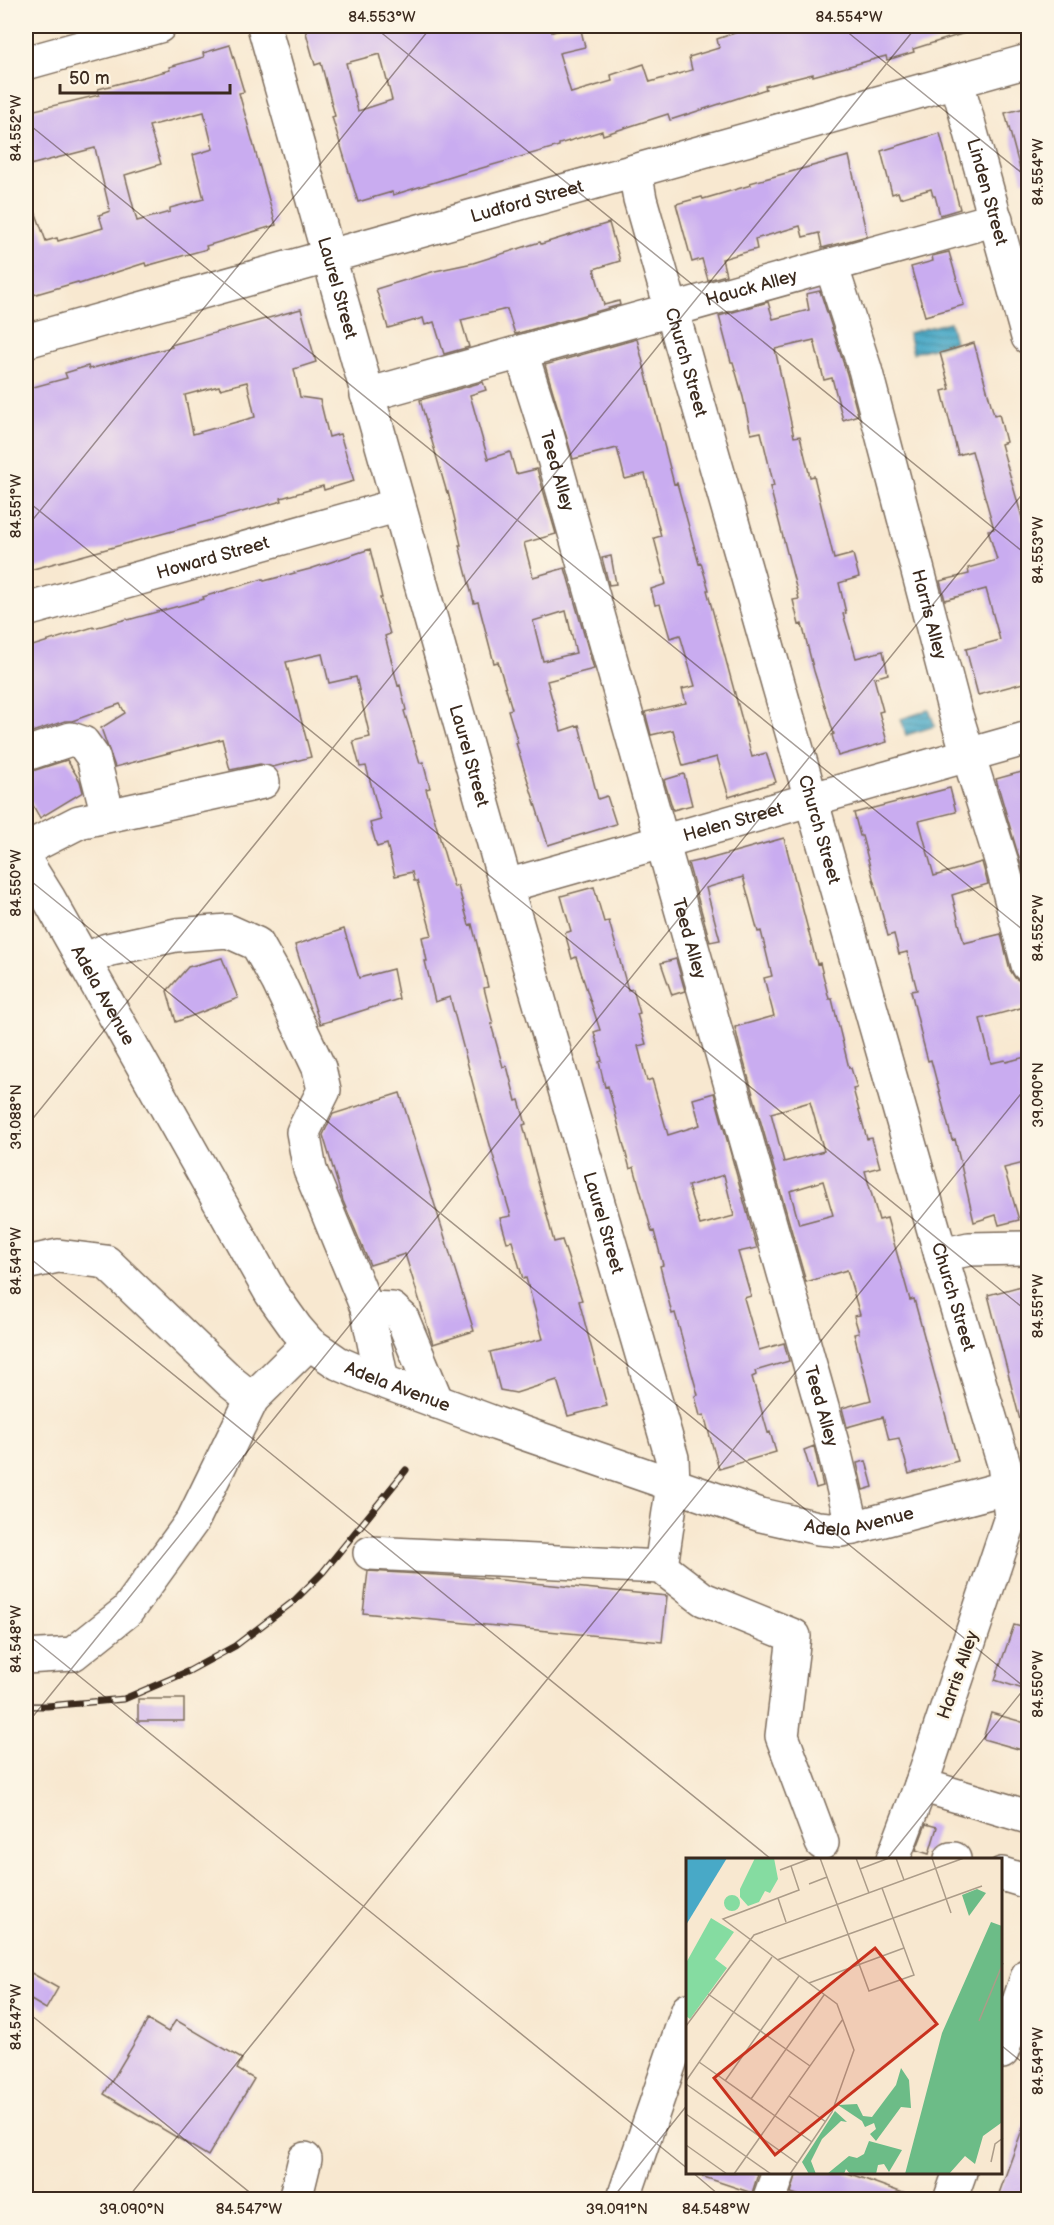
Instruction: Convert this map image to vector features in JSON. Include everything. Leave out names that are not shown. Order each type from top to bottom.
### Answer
[{"type":"street","points":[[26,63],[159,26]]},
{"type":"street","name":"Laurel Street","points":[[264,26],[506,886],[672,1458],[673,1484],[661,1567]]},
{"type":"street","name":"Ludford Street","points":[[26,341],[1029,61]]},
{"type":"street","name":"Linden Street","points":[[957,82],[1029,337]]},
{"type":"street","name":"Church Street","points":[[635,171],[639,199],[942,1255],[1004,1464],[1018,1485]]},
{"type":"street","name":"Hauck Alley","points":[[368,395],[996,219]]},
{"type":"street","name":"Harris Alley","points":[[831,265],[865,369],[955,712],[1001,860],[1029,964]]},
{"type":"street","name":"Teed Alley","points":[[521,352],[547,434],[831,1439],[853,1528]]},
{"type":"street","name":"Howard Street","points":[[26,610],[399,505]]},
{"type":"street","name":"Helen Street","points":[[506,886],[1029,738]]},
{"type":"street","points":[[26,754],[71,739],[83,743],[93,757],[108,815]]},
{"type":"street","points":[[26,849],[79,822],[263,782]]},
{"type":"street","name":"Adela Avenue","points":[[26,861],[271,1293],[309,1342],[338,1362],[437,1402],[761,1515],[818,1528],[841,1530],[853,1528],[1018,1485]]},
{"type":"street","points":[[84,961],[106,950],[176,935],[228,931],[257,944],[278,981],[319,1068],[324,1090],[303,1132],[310,1170],[367,1308],[382,1381]]},
{"type":"street","points":[[942,1255],[969,1249],[1029,1248]]},
{"type":"street","points":[[26,1263],[58,1256],[106,1262],[232,1383],[252,1399]]},
{"type":"street","points":[[367,1308],[392,1309],[402,1318],[437,1402]]},
{"type":"street","points":[[26,1657],[73,1654],[127,1611],[193,1520],[252,1399],[309,1342]]},
{"type":"street","name":"Harris Alley","points":[[902,1856],[921,1785],[1011,1517],[1018,1485]]},
{"type":"street","points":[[370,1553],[661,1567],[703,1599],[794,1636],[782,1736],[822,1843]]},
{"type":"street","points":[[921,1785],[1029,1817]]},
{"type":"street","points":[[1003,1874],[1029,1882]]},
{"type":"street","points":[[1003,2048],[1021,1980]]},
{"type":"street","points":[[623,2199],[686,2016]]},
{"type":"street","points":[[295,2199],[305,2159]]},
{"type":"street","points":[[769,2199],[778,2174]]},
{"type":"street","points":[[950,2199],[959,2174]]},
{"type":"water","points":[[950,322],[955,342],[913,353],[908,333]]},
{"type":"water","points":[[929,710],[935,726],[906,735],[901,719]]},
{"type":"building","points":[[318,26],[551,26],[552,32],[580,26],[585,47],[559,53],[571,93],[612,81],[611,75],[644,64],[650,82],[692,70],[689,57],[719,48],[717,39],[755,26],[975,26],[975,30],[913,49],[914,52],[887,60],[886,56],[813,76],[813,74],[765,86],[766,89],[670,120],[668,114],[603,135],[602,131],[393,195],[392,192],[358,202],[332,117],[335,116],[321,63],[315,65],[305,29]],"holes":[[[380,54],[392,100],[358,111],[346,63]]]},
{"type":"building","points":[[230,45],[244,92],[239,93],[276,225],[206,246],[207,249],[146,266],[145,263],[79,284],[78,282],[26,297],[26,192],[28,192],[46,241],[57,238],[58,241],[103,228],[99,215],[110,211],[95,148],[26,166],[26,112],[99,95],[98,89],[170,70],[169,67],[204,57],[203,53]],"holes":[[[204,112],[213,149],[193,155],[204,199],[170,208],[170,212],[137,221],[125,175],[161,164],[149,126]]]},
{"type":"building","points":[[1029,107],[1029,180],[1023,180],[1005,113]]},
{"type":"building","points":[[940,133],[960,209],[940,215],[931,189],[900,198],[898,192],[892,194],[881,151]]},
{"type":"building","points":[[849,156],[867,236],[822,248],[819,233],[803,237],[800,226],[755,239],[757,249],[722,259],[726,275],[708,280],[702,259],[692,262],[676,204],[702,197],[703,199],[751,185],[750,183]]},
{"type":"building","points":[[609,223],[620,261],[594,269],[604,305],[619,301],[620,305],[515,334],[507,309],[461,320],[469,347],[444,354],[434,322],[425,325],[423,318],[388,328],[376,289]]},
{"type":"building","points":[[949,252],[964,305],[925,316],[911,267],[933,261],[932,256]]},
{"type":"building","points":[[820,291],[858,415],[843,420],[832,378],[824,380],[814,340],[775,349],[794,437],[800,436],[810,477],[814,476],[834,559],[853,554],[859,577],[839,583],[846,613],[843,614],[856,658],[883,651],[888,674],[874,678],[883,711],[879,712],[887,742],[838,756],[832,735],[834,734],[793,600],[799,599],[770,487],[774,486],[761,432],[751,434],[743,397],[719,316],[768,302],[773,319],[809,310],[806,294]]},
{"type":"building","points":[[301,309],[316,362],[294,369],[300,397],[320,400],[329,437],[340,434],[354,481],[324,490],[323,486],[281,498],[282,501],[26,571],[26,389],[67,378],[65,373],[88,366],[89,369],[172,347],[171,345]],"holes":[[[247,382],[255,417],[193,434],[185,395],[219,386],[220,389]]]},
{"type":"building","points":[[637,339],[674,484],[677,483],[699,564],[701,563],[709,590],[707,590],[752,757],[766,753],[776,782],[729,797],[717,757],[683,766],[673,730],[651,735],[645,712],[686,703],[682,689],[695,686],[680,635],[670,638],[660,604],[655,605],[651,589],[666,584],[654,538],[661,536],[645,474],[625,479],[617,448],[573,459],[545,365]]},
{"type":"building","points":[[974,343],[994,415],[999,414],[1006,442],[1001,444],[1023,521],[1029,519],[1029,656],[1021,658],[1027,682],[978,695],[966,649],[1000,640],[986,589],[945,600],[940,581],[969,574],[968,568],[997,560],[988,530],[994,529],[972,451],[958,455],[942,391],[950,389],[940,353]]},
{"type":"building","points":[[483,382],[486,390],[470,395],[488,459],[510,452],[516,474],[537,469],[556,534],[524,543],[533,577],[565,568],[594,669],[547,681],[561,731],[579,725],[598,799],[607,796],[616,824],[548,845],[516,743],[518,743],[508,710],[512,709],[498,662],[494,663],[478,602],[474,603],[448,492],[420,400]],"holes":[[[566,611],[576,653],[543,661],[533,621]]]},
{"type":"building","points":[[370,549],[390,634],[385,636],[398,686],[400,685],[406,710],[404,711],[420,763],[423,762],[430,788],[426,789],[454,887],[458,886],[469,925],[472,924],[488,987],[484,988],[493,1024],[491,1024],[503,1067],[507,1066],[516,1101],[519,1100],[526,1124],[523,1125],[554,1242],[562,1240],[582,1300],[579,1301],[607,1406],[568,1416],[557,1380],[516,1393],[500,1390],[490,1352],[543,1339],[526,1278],[523,1279],[512,1241],[507,1242],[500,1218],[511,1216],[450,997],[435,1002],[422,937],[432,935],[417,881],[414,881],[412,872],[395,876],[387,844],[377,847],[370,823],[381,820],[366,766],[360,767],[353,741],[370,737],[356,677],[329,683],[322,654],[286,662],[311,757],[273,767],[260,764],[230,770],[222,739],[115,767],[101,728],[125,713],[120,704],[26,734],[26,648],[93,627],[204,599],[203,597],[263,579],[264,581],[310,569]]},
{"type":"building","points":[[611,556],[616,584],[609,585],[602,558]]},
{"type":"building","points":[[67,760],[80,781],[83,792],[40,818],[26,793],[26,773]]},
{"type":"building","points":[[1029,770],[1029,892],[996,779]]},
{"type":"building","points":[[684,774],[692,805],[673,810],[664,780]]},
{"type":"building","points":[[950,788],[956,812],[919,821],[934,876],[982,862],[988,884],[952,895],[964,943],[1001,934],[1010,970],[1015,978],[1023,983],[1028,1006],[980,1019],[991,1063],[1029,1056],[1028,1162],[1004,1168],[1019,1220],[999,1225],[996,1215],[974,1222],[955,1139],[952,1140],[931,1060],[928,1061],[923,1042],[911,991],[917,990],[907,952],[899,954],[894,934],[888,936],[854,813]]},
{"type":"building","points":[[784,838],[817,964],[820,963],[829,999],[832,999],[849,1068],[851,1068],[857,1088],[853,1089],[867,1139],[872,1138],[880,1167],[865,1171],[879,1220],[887,1218],[910,1300],[914,1299],[958,1461],[909,1474],[899,1438],[889,1440],[883,1417],[847,1427],[842,1408],[871,1400],[854,1334],[859,1333],[854,1316],[860,1315],[847,1270],[806,1282],[735,1027],[774,1016],[764,978],[772,976],[761,931],[758,932],[743,877],[706,888],[720,940],[710,942],[688,863]],"holes":[[[810,1102],[824,1151],[784,1162],[771,1113]],[[823,1181],[833,1215],[799,1224],[790,1191]]]},
{"type":"building","points":[[594,887],[604,922],[609,921],[628,990],[633,989],[640,1013],[637,1014],[646,1044],[638,1046],[647,1081],[652,1079],[668,1135],[700,1125],[693,1099],[714,1093],[757,1248],[738,1252],[751,1296],[744,1298],[759,1350],[784,1343],[789,1361],[755,1371],[756,1375],[752,1377],[768,1433],[770,1432],[776,1452],[719,1469],[704,1415],[700,1416],[695,1396],[698,1395],[675,1313],[672,1314],[654,1231],[652,1232],[634,1167],[630,1169],[608,1086],[605,1087],[599,1062],[602,1061],[594,1032],[600,1030],[576,957],[572,959],[565,933],[571,931],[561,896]],"holes":[[[724,1175],[734,1216],[700,1225],[688,1186]]]},
{"type":"building","points":[[344,929],[359,978],[393,969],[399,999],[320,1024],[295,945]]},
{"type":"building","points":[[222,958],[238,998],[176,1022],[167,991],[188,967]]},
{"type":"building","points":[[676,959],[685,991],[672,995],[661,963]]},
{"type":"building","points":[[400,1093],[474,1331],[433,1344],[405,1254],[370,1265],[343,1201],[323,1135],[333,1114]]},
{"type":"building","points":[[1029,1284],[1029,1427],[1022,1428],[988,1295]]},
{"type":"building","points":[[814,1446],[823,1486],[816,1488],[804,1450]]},
{"type":"building","points":[[866,1461],[873,1487],[863,1490],[857,1463]]},
{"type":"building","points":[[368,1571],[471,1577],[667,1596],[662,1642],[363,1613]]},
{"type":"building","points":[[1014,1625],[1029,1629],[1029,1691],[995,1680]]},
{"type":"building","points":[[138,1699],[184,1699],[184,1721],[138,1721]]},
{"type":"building","points":[[991,1713],[1029,1724],[1029,1752],[983,1739]]},
{"type":"building","points":[[926,1824],[937,1827],[929,1854],[916,1850]]},
{"type":"building","points":[[26,1970],[58,1988],[46,2009],[26,1997]]},
{"type":"building","points":[[148,2020],[168,2032],[176,2020],[242,2059],[237,2069],[254,2079],[208,2156],[104,2094]]},
{"type":"building","points":[[1026,2119],[1029,2119],[1029,2199],[997,2199]]},
{"type":"building","points":[[702,2174],[758,2174],[752,2193],[701,2176]]},
{"type":"building","points":[[796,2174],[851,2174],[914,2197],[913,2199],[810,2199],[791,2193]]},
{"type":"railway","points":[[26,1706],[124,1699],[189,1671],[235,1646],[294,1601],[323,1572],[406,1470]]}]
